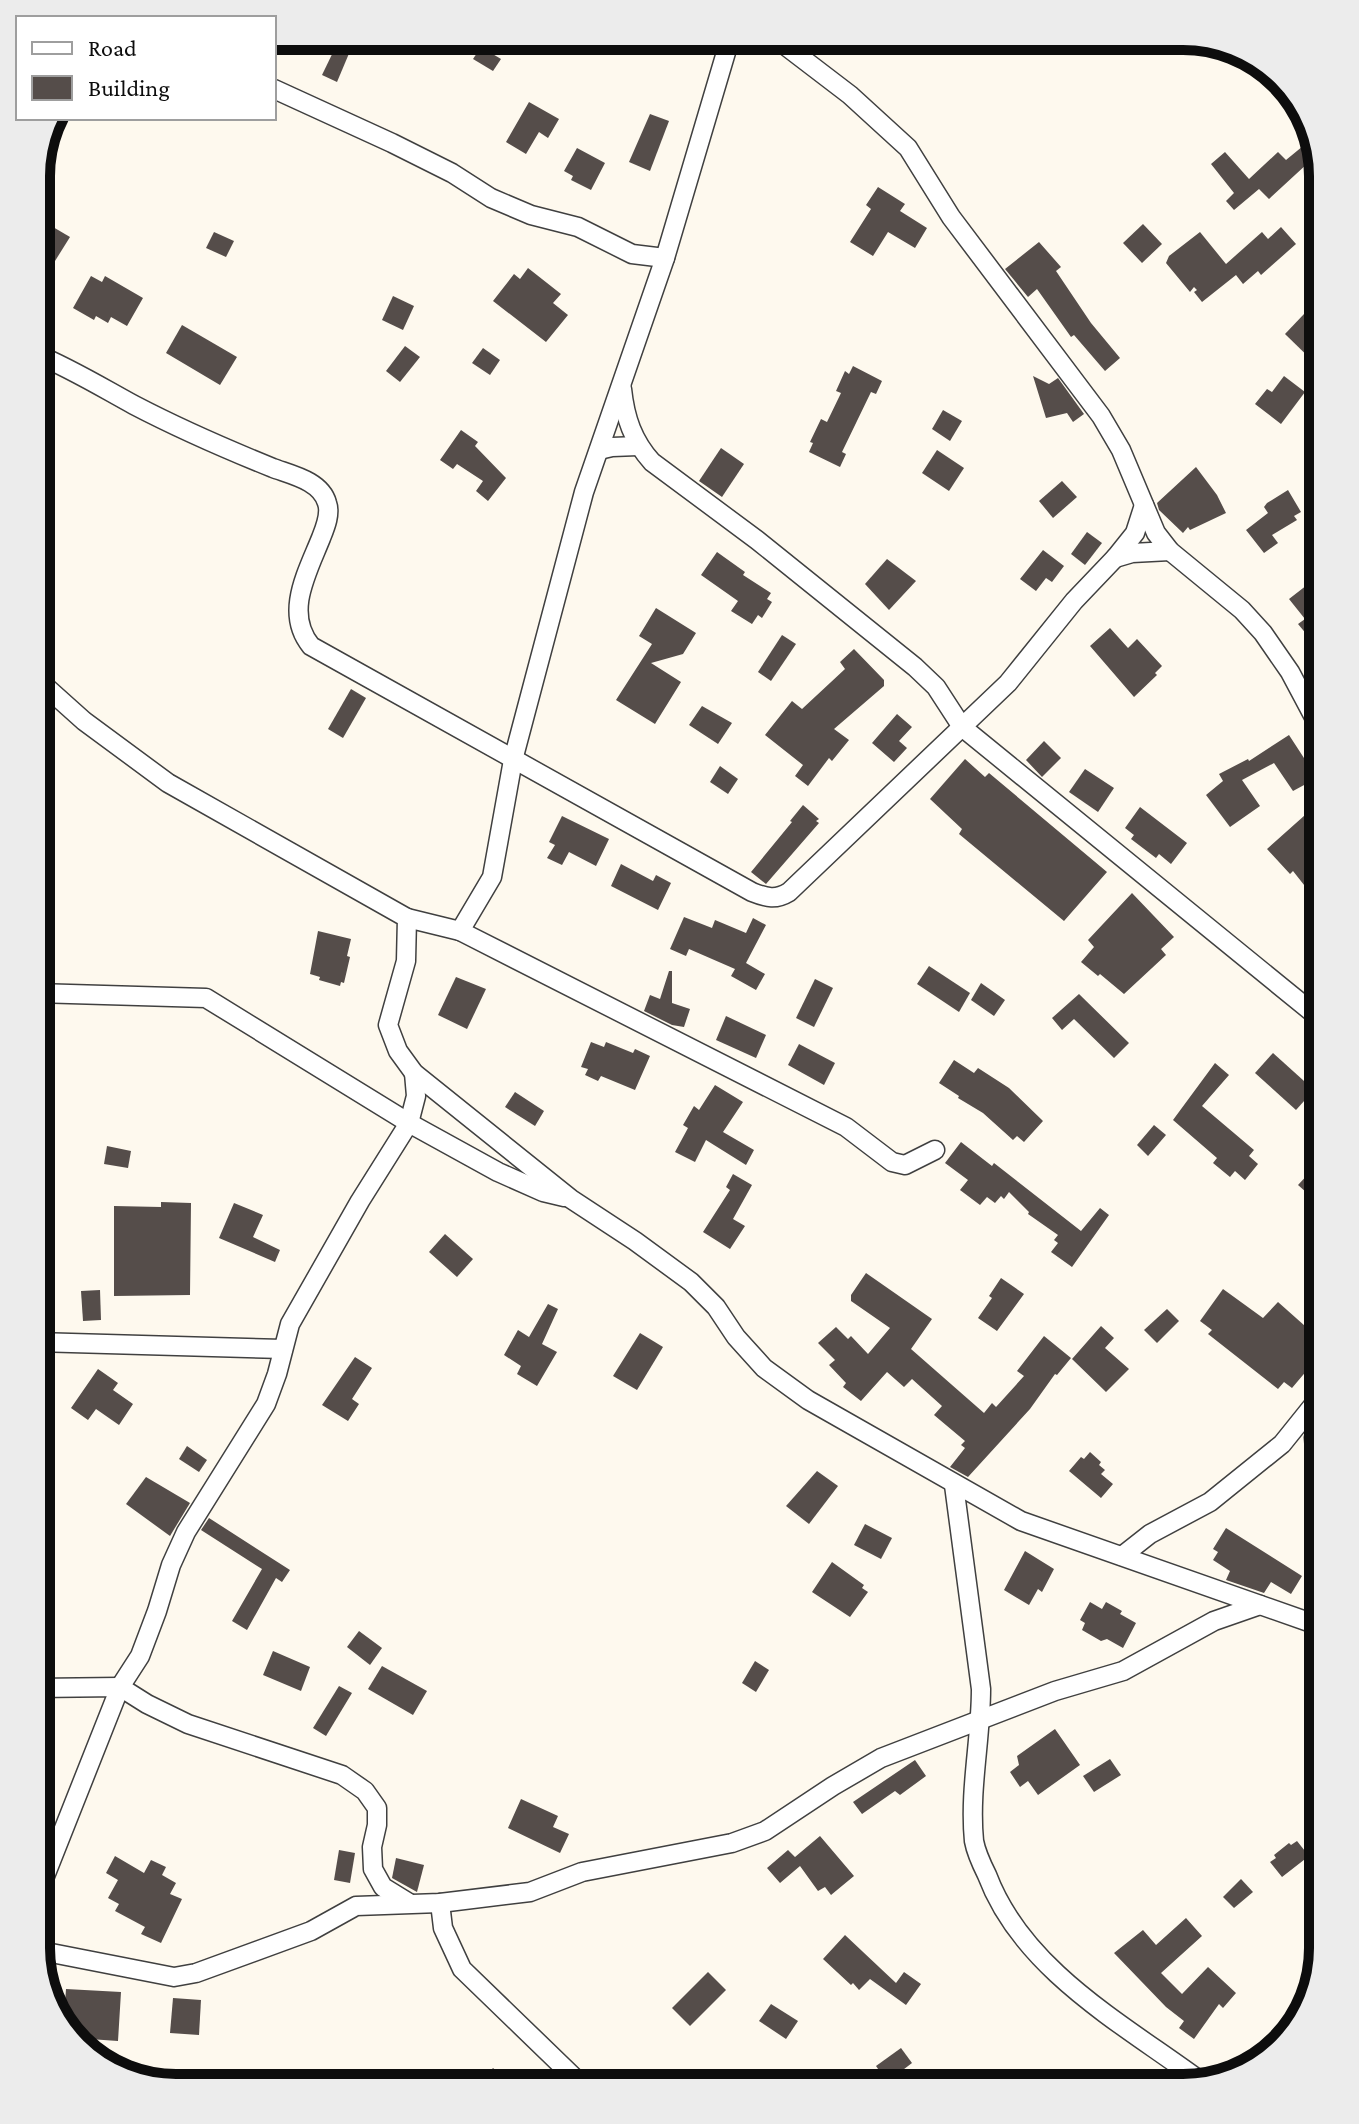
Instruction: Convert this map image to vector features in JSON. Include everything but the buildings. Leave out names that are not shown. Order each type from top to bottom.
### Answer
[{"type":"street","points":[[460,931],[492,877],[513,760],[584,492],[665,258],[730,50]]},
{"type":"street","points":[[791,50],[850,95],[908,148],[951,217],[1101,416],[1121,450],[1156,533],[1170,551],[1242,610],[1263,633],[1290,672],[1309,708]]},
{"type":"street","points":[[276,90],[452,173],[491,198],[531,215],[578,227],[632,254],[665,258]]},
{"type":"street","points":[[632,254],[653,290]]},
{"type":"street","points":[[50,361],[134,405],[263,464],[304,479],[321,491],[328,505],[327,524],[300,595],[296,616],[301,634],[311,646],[752,892],[779,898],[789,892],[1008,683],[1074,601],[1135,533],[1144,505]]},
{"type":"street","points":[[621,384],[624,408],[638,446],[665,473],[757,540],[915,667],[936,687],[962,727],[1309,1010]]},
{"type":"street","points":[[599,450],[638,446]]},
{"type":"street","points":[[1115,558],[1132,553],[1170,551]]},
{"type":"street","points":[[50,691],[84,721],[168,783],[407,918],[460,931],[846,1127],[892,1162],[905,1165],[935,1150]]},
{"type":"street","points":[[507,790],[543,777]]},
{"type":"street","points":[[407,918],[406,961],[388,1025],[398,1051],[414,1073],[571,1199],[691,1282],[716,1307],[736,1337],[764,1368],[808,1400],[1021,1521],[1309,1622]]},
{"type":"street","points":[[50,993],[206,998],[409,1123],[498,1172],[543,1192],[571,1199]]},
{"type":"street","points":[[50,1864],[120,1687],[140,1656],[171,1565],[186,1532],[266,1404],[290,1324],[360,1201],[409,1123],[416,1096],[414,1073]]},
{"type":"street","points":[[50,1342],[283,1349]]},
{"type":"street","points":[[1122,1556],[1150,1534],[1210,1502],[1282,1444],[1309,1410]]},
{"type":"street","points":[[1282,1444],[1309,1438]]},
{"type":"street","points":[[954,1485],[981,1689],[981,1721],[973,1789],[974,1844],[990,1886],[1012,1923],[1050,1968],[1101,2011],[1190,2074]]},
{"type":"street","points":[[50,1953],[174,1977],[196,1973],[311,1931],[356,1906],[440,1903],[530,1892],[582,1872],[732,1843],[765,1831],[881,1758],[1055,1691],[1123,1671],[1214,1621],[1260,1605]]},
{"type":"street","points":[[50,1688],[120,1687],[188,1724],[342,1775],[365,1791],[377,1808],[372,1847],[373,1869],[383,1887],[411,1904]]},
{"type":"street","points":[[440,1903],[443,1928],[462,1969],[571,2074]]}]
